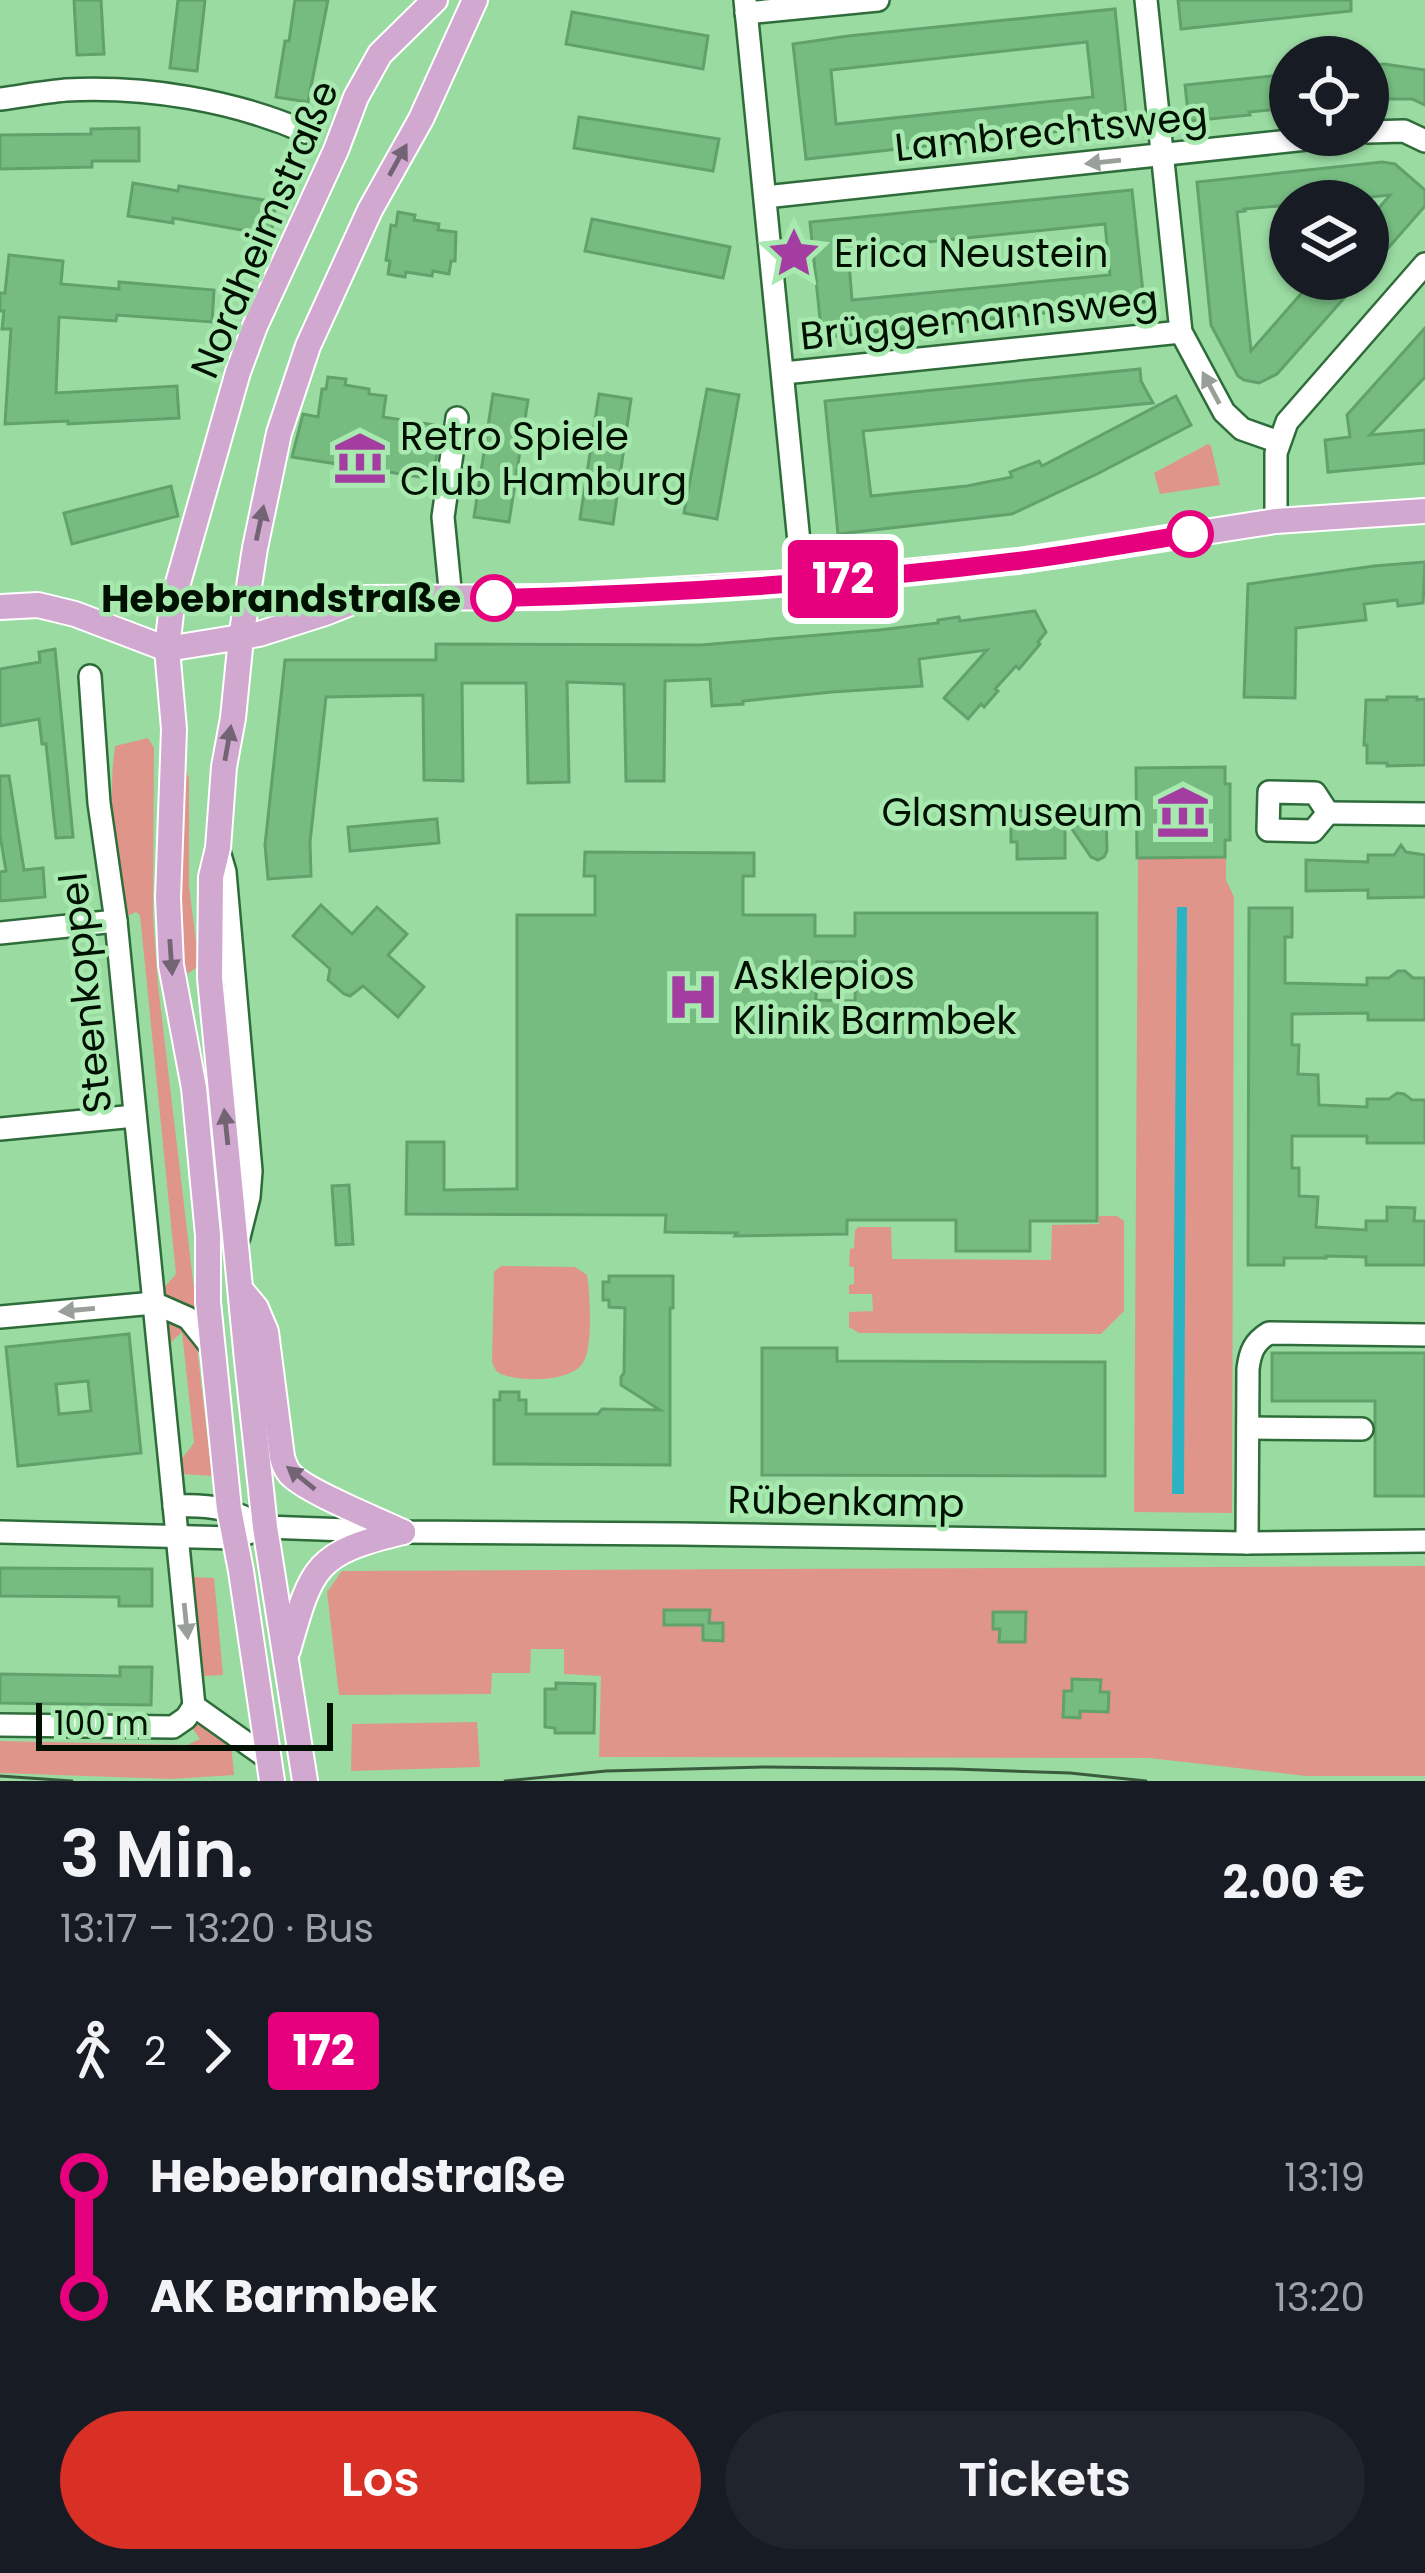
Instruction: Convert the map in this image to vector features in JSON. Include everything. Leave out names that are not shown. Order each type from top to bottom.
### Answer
[{"type":"main road","name":"Nordheimstraße","points":[[167,649],[172,604],[255,326],[380,54],[435,0]]},
{"type":"main road","points":[[304,1776],[266,1527],[240,1288],[222,980],[211,877],[222,860],[224,767],[241,638],[280,433],[308,346],[475,0]]},
{"type":"main road","points":[[0,608],[38,605],[75,614],[167,649],[241,638],[364,598],[556,597],[803,582],[1018,561],[1276,521],[1425,512]]},
{"type":"main road","points":[[167,649],[174,729],[168,898],[171,965],[192,1076],[229,1509],[271,1771]]},
{"type":"main road","points":[[240,1288],[256,1308],[266,1332],[287,1469],[316,1491],[404,1532]]},
{"type":"main road","points":[[286,1658],[305,1593],[317,1572],[359,1542],[404,1532]]},
{"type":"street","points":[[803,582],[746,6],[878,0]]},
{"type":"street","points":[[1146,0],[1181,332],[1224,412],[1242,429],[1279,442]]},
{"type":"street","points":[[0,99],[65,90],[152,92],[258,113],[306,132]]},
{"type":"street","points":[[1389,131],[1404,131],[1425,141]]},
{"type":"street","name":"Lambrechtsweg","points":[[765,197],[1269,143]]},
{"type":"street","points":[[1276,521],[1275,460],[1287,422],[1425,264]]},
{"type":"street","name":"Brüggemannsweg","points":[[784,373],[1181,332]]},
{"type":"street","points":[[451,599],[443,517],[457,418]]},
{"type":"street","name":"Steenkoppel","points":[[90,676],[99,803],[116,921],[194,1706]]},
{"type":"street","points":[[1328,813],[1425,814]]},
{"type":"street","points":[[0,933],[116,921]]},
{"type":"street","points":[[179,1016],[190,992],[222,980]]},
{"type":"street","points":[[0,1129],[135,1116]]},
{"type":"street","points":[[0,1318],[154,1303],[188,1318],[213,1348]]},
{"type":"street","points":[[1247,1544],[1250,1354],[1257,1340],[1269,1333],[1425,1335]]},
{"type":"street","points":[[1247,1428],[1362,1429]]},
{"type":"street","name":"Rübenkamp","points":[[174,1505],[229,1509],[266,1527]]},
{"type":"street","name":"Rübenkamp","points":[[0,1532],[235,1538],[266,1527],[1247,1544],[1425,1541]]},
{"type":"street","points":[[0,1725],[173,1727],[194,1706],[271,1771]]},
{"type":"shaded area","points":[[1208,444],[1220,485],[1160,494],[1154,473]]},
{"type":"shaded area","points":[[148,738],[154,748],[153,916],[158,985],[196,1306],[193,1313],[163,1297],[162,1290],[176,1274],[140,915],[125,917],[114,832],[115,746]]},
{"type":"shaded area","points":[[184,766],[189,778],[189,886],[199,966],[181,978],[179,892]]},
{"type":"shaded area","points":[[1138,858],[1226,858],[1226,880],[1234,897],[1232,1513],[1134,1512]]},
{"type":"shaded area","points":[[1099,1216],[1124,1221],[1124,1311],[1101,1334],[859,1333],[849,1327],[849,1312],[873,1311],[872,1294],[849,1294],[849,1285],[854,1284],[850,1249],[858,1227],[891,1227],[892,1259],[1051,1260],[1052,1225],[1099,1224]]},
{"type":"shaded area","points":[[501,1266],[575,1267],[587,1275],[589,1343],[578,1368],[559,1377],[535,1379],[496,1370],[492,1362],[494,1272]]},
{"type":"shaded area","points":[[166,1318],[178,1321],[196,1339],[212,1476],[181,1474],[180,1461],[194,1443],[182,1332],[169,1344]]},
{"type":"shaded area","points":[[1425,1566],[1425,1776],[1306,1776],[1149,1758],[599,1757],[601,1676],[564,1674],[564,1649],[531,1649],[530,1673],[492,1673],[491,1694],[339,1695],[327,1592],[342,1571]]},
{"type":"shaded area","points":[[192,1577],[214,1578],[223,1675],[204,1676]]},
{"type":"shaded area","points":[[198,1720],[231,1742],[234,1775],[171,1779],[0,1773],[0,1741],[187,1745],[200,1739],[193,1729]]},
{"type":"shaded area","points":[[477,1722],[480,1767],[351,1771],[352,1724]]},
{"type":"water","points":[[1177,907],[1187,907],[1184,1494],[1172,1494]]},
{"type":"building","points":[[74,0],[101,0],[104,54],[77,55]]},
{"type":"building","points":[[178,0],[205,0],[197,71],[170,68]]},
{"type":"building","points":[[295,0],[328,0],[308,102],[276,97]]},
{"type":"building","points":[[1178,0],[1351,0],[1351,11],[1181,29]]},
{"type":"building","points":[[1115,9],[1127,124],[806,159],[793,44]],"holes":[[[1087,42],[1093,97],[836,124],[831,70]]]},
{"type":"building","points":[[572,12],[708,36],[703,69],[566,44]]},
{"type":"building","points":[[1389,65],[1425,70],[1425,105],[1412,99],[1389,99]]},
{"type":"building","points":[[1269,76],[1269,110],[1189,121],[1185,85]]},
{"type":"building","points":[[579,117],[719,139],[713,171],[574,148]]},
{"type":"building","points":[[139,128],[139,161],[0,169],[0,135]]},
{"type":"building","points":[[1382,162],[1395,164],[1425,190],[1425,206],[1389,247],[1389,180],[1269,180],[1269,207],[1237,212],[1251,351],[1296,300],[1342,300],[1277,374],[1259,383],[1238,376],[1211,325],[1197,182]]},
{"type":"building","points":[[133,183],[276,202],[271,235],[173,218],[173,223],[128,216]]},
{"type":"building","points":[[1132,190],[1144,302],[822,338],[810,222]],"holes":[[[1105,224],[1110,275],[852,300],[848,250]]]},
{"type":"building","points":[[398,212],[439,224],[438,230],[456,232],[455,261],[451,261],[449,274],[388,274],[391,225],[396,226]]},
{"type":"building","points":[[592,219],[730,247],[723,278],[585,251]]},
{"type":"building","points":[[9,255],[63,261],[61,284],[119,289],[119,282],[214,290],[212,322],[117,315],[116,321],[59,317],[56,393],[177,386],[179,418],[5,424],[11,329],[2,329],[0,293],[5,293]]},
{"type":"building","points":[[1425,328],[1425,377],[1370,435],[1425,430],[1425,463],[1328,472],[1325,440],[1350,437],[1347,415]]},
{"type":"building","points":[[1140,369],[1153,403],[863,431],[871,496],[1012,477],[1010,472],[1039,461],[1042,466],[1176,396],[1191,425],[1012,514],[838,534],[825,401]]},
{"type":"building","points":[[328,377],[346,379],[345,385],[386,396],[383,417],[441,426],[433,479],[292,457],[303,414],[318,417]]},
{"type":"building","points":[[707,389],[739,395],[717,519],[684,513]]},
{"type":"building","points":[[493,394],[528,400],[509,522],[474,517]]},
{"type":"building","points":[[599,394],[631,399],[613,524],[580,519]]},
{"type":"building","points":[[171,486],[178,516],[72,544],[64,513]]},
{"type":"building","points":[[1425,562],[1423,603],[1364,604],[1366,620],[1296,628],[1295,698],[1244,697],[1248,584]]},
{"type":"building","points":[[1035,611],[1046,632],[1040,644],[968,719],[944,698],[987,650],[919,659],[922,686],[743,704],[712,706],[710,679],[665,681],[664,781],[626,781],[624,684],[567,682],[569,782],[528,783],[526,683],[462,683],[463,781],[424,780],[423,695],[326,697],[310,842],[311,876],[268,879],[265,845],[285,660],[436,660],[436,644],[701,645]]},
{"type":"building","points":[[55,649],[73,837],[56,838],[39,719],[0,726],[0,669],[40,662],[39,652]]},
{"type":"building","points":[[1425,699],[1425,765],[1367,763],[1366,700]]},
{"type":"building","name":"Glasmuseum","points":[[1225,767],[1225,784],[1230,784],[1230,840],[1225,840],[1225,857],[1137,858],[1136,768]]},
{"type":"building","points":[[0,776],[9,776],[24,870],[43,868],[45,897],[0,901],[0,872],[6,871],[0,835]]},
{"type":"building","points":[[1106,809],[1104,857],[1091,857],[1065,819],[1065,858],[1017,859],[1017,842],[1011,842],[1011,811]]},
{"type":"building","points":[[437,819],[439,843],[350,851],[348,827]]},
{"type":"building","points":[[1401,845],[1406,852],[1425,855],[1425,897],[1368,898],[1368,890],[1306,891],[1306,860],[1368,862],[1368,855],[1394,855]]},
{"type":"building","points":[[585,852],[754,853],[754,876],[743,876],[743,915],[815,915],[815,936],[855,936],[855,913],[1097,913],[1097,1221],[1030,1221],[1030,1251],[956,1251],[956,1220],[847,1220],[847,1234],[735,1236],[737,1233],[665,1232],[666,1215],[406,1214],[407,1142],[444,1142],[444,1190],[517,1189],[517,915],[595,915],[595,876],[584,876]],"holes":[[[817,962],[856,962],[855,1001],[816,1000]]]},
{"type":"building","points":[[321,905],[352,934],[377,907],[407,934],[388,955],[424,987],[398,1017],[363,986],[350,996],[344,994],[328,980],[330,969],[293,936]]},
{"type":"building","points":[[1249,908],[1292,908],[1292,937],[1285,937],[1285,983],[1367,985],[1367,978],[1389,978],[1398,971],[1425,978],[1425,1020],[1368,1020],[1368,1013],[1292,1014],[1292,1045],[1299,1045],[1298,1074],[1318,1075],[1319,1105],[1367,1107],[1367,1099],[1389,1099],[1397,1093],[1425,1100],[1425,1143],[1367,1143],[1367,1136],[1292,1136],[1292,1168],[1299,1168],[1299,1196],[1318,1197],[1316,1227],[1366,1230],[1366,1221],[1387,1221],[1387,1207],[1415,1208],[1414,1221],[1425,1221],[1425,1265],[1366,1265],[1366,1257],[1326,1256],[1284,1258],[1284,1265],[1248,1265]]},
{"type":"building","points":[[349,1185],[353,1244],[336,1245],[332,1186]]},
{"type":"building","points":[[609,1276],[673,1276],[670,1465],[494,1464],[494,1400],[500,1400],[500,1392],[519,1392],[519,1400],[526,1400],[526,1414],[660,1410],[621,1385],[625,1308],[609,1307],[609,1300],[603,1300],[603,1282],[609,1282]]},
{"type":"building","points":[[129,1334],[141,1453],[18,1466],[6,1347]],"holes":[[[88,1381],[91,1411],[59,1414],[56,1384]]]},
{"type":"building","points":[[762,1348],[837,1348],[837,1361],[1105,1362],[1105,1476],[762,1475]]},
{"type":"building","points":[[1272,1353],[1425,1353],[1425,1496],[1375,1496],[1375,1401],[1272,1401]]},
{"type":"building","points":[[0,1568],[152,1569],[152,1606],[119,1606],[119,1597],[0,1596]]},
{"type":"building","points":[[664,1610],[710,1610],[709,1623],[723,1623],[723,1641],[703,1640],[703,1625],[664,1625]]},
{"type":"building","points":[[993,1612],[1026,1612],[1025,1642],[999,1642]]},
{"type":"building","points":[[120,1667],[152,1667],[151,1705],[0,1703],[0,1674],[120,1676]]},
{"type":"building","points":[[1072,1679],[1101,1680],[1100,1692],[1109,1692],[1108,1712],[1080,1711],[1080,1718],[1063,1717],[1064,1691],[1072,1691]]},
{"type":"building","points":[[556,1683],[595,1684],[594,1733],[555,1733],[555,1728],[545,1727],[545,1689],[556,1689]]},
{"type":"tram line","points":[[505,1781],[606,1771],[766,1767],[1070,1773],[1146,1781]]},
{"type":"tram line","points":[[0,1776],[72,1781]]},
{"type":"bus line","name":"172","points":[[494,598],[825,580],[1018,561],[1190,534]]},
{"type":"place","name":"Erica Neustein","points":[[794,253]]},
{"type":"place","name":"Retro Spiele Club Hamburg","points":[[360,458]]},
{"type":"place","name":"Hebebrandstraße","points":[[494,598]]},
{"type":"place","name":"Glasmuseum","points":[[1183,812]]},
{"type":"place","name":"Asklepios Klinik Barmbek","points":[[693,997]]}]
